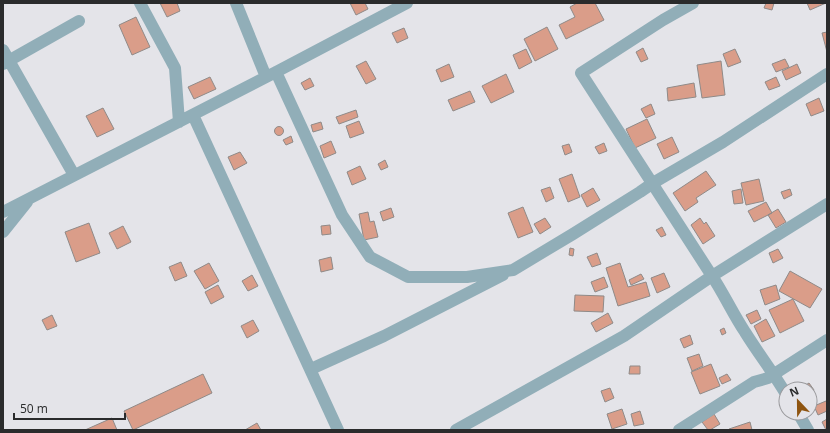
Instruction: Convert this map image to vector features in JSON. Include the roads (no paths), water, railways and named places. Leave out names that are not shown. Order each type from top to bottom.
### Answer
[{"type":"street","points":[[140,3],[175,68],[179,122]]},
{"type":"street","points":[[236,3],[342,215],[370,257],[408,277],[467,277],[513,270]]},
{"type":"street","points":[[3,212],[271,75],[407,3]]},
{"type":"street","points":[[692,3],[581,73],[722,290],[744,331],[778,381]]},
{"type":"street","points":[[6,62],[79,21]]},
{"type":"street","points":[[3,50],[6,62],[74,175]]},
{"type":"street","points":[[310,369],[384,336],[513,270],[653,183],[723,142],[827,74]]},
{"type":"street","points":[[193,115],[338,430]]},
{"type":"street","points":[[3,232],[30,198]]},
{"type":"street","points":[[456,430],[624,336],[712,276],[827,204]]},
{"type":"street","points":[[679,430],[754,382],[768,378],[827,340]]},
{"type":"street","points":[[803,421],[808,430]]}]
